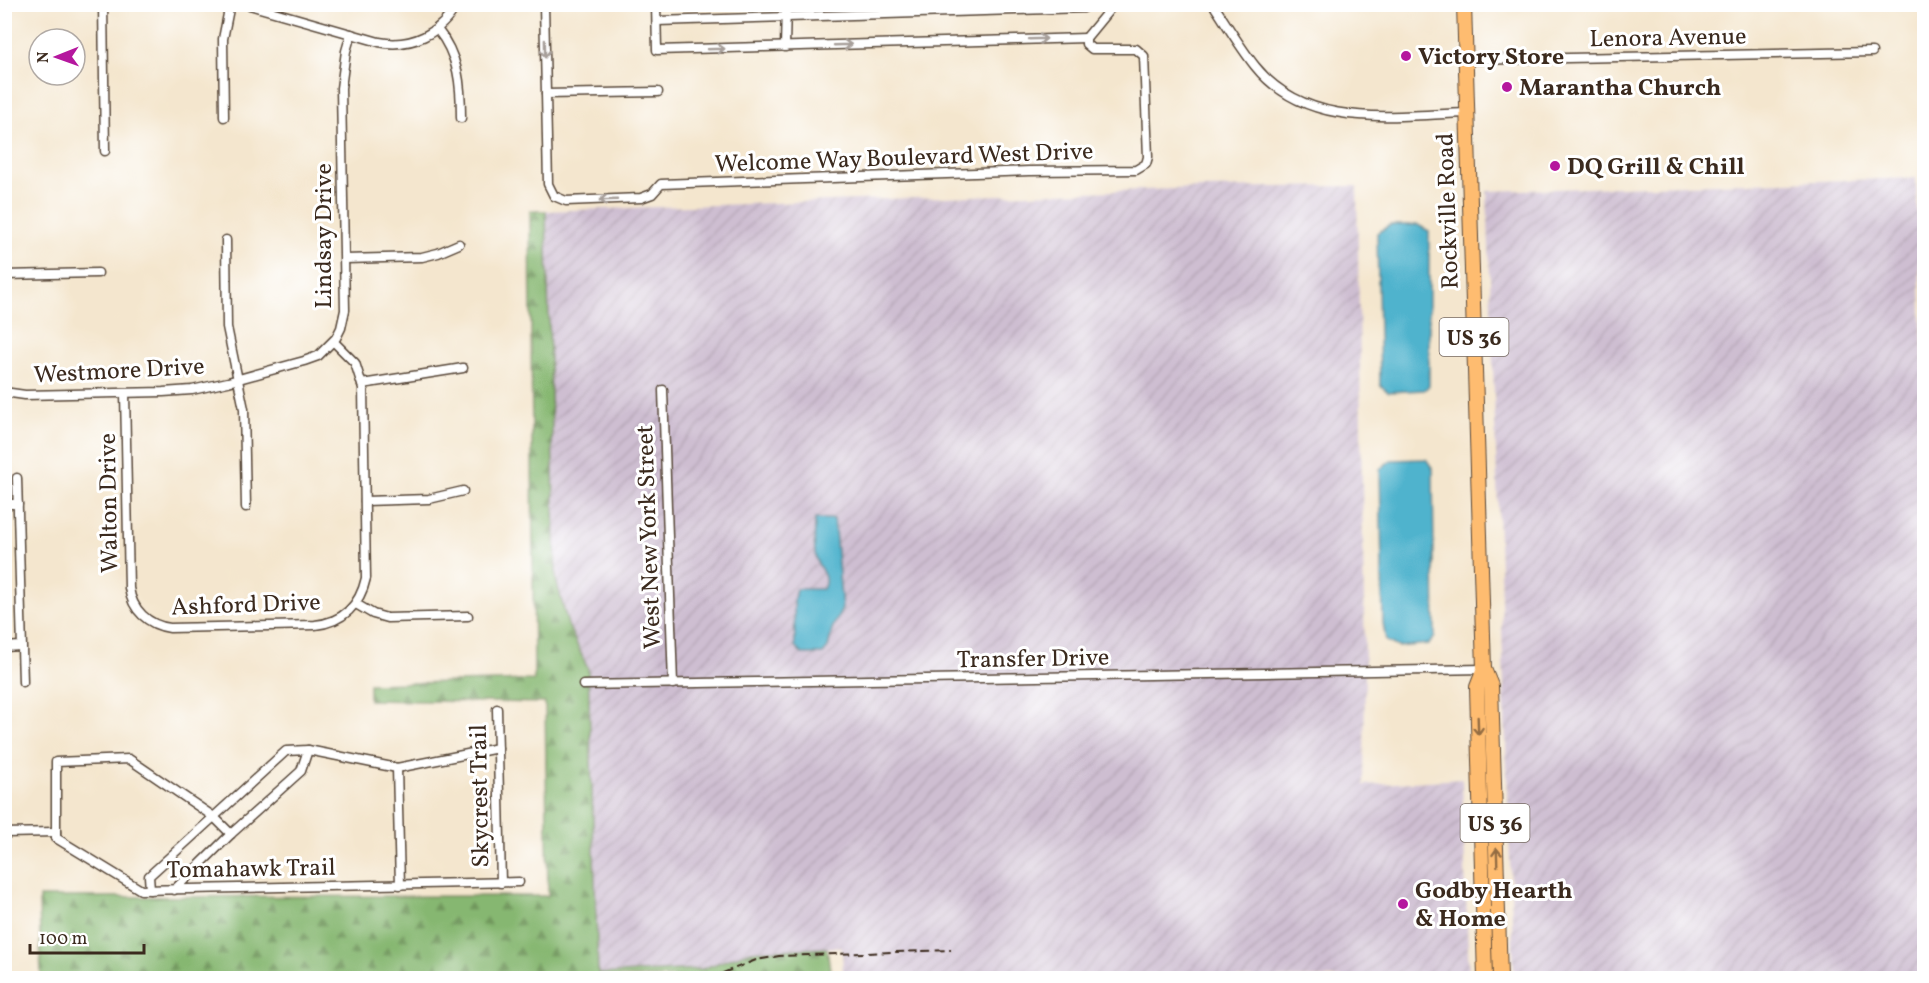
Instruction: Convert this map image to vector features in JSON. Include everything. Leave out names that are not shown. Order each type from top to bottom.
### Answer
[{"type":"main road","name":"Rockville Road","points":[[1464,4],[1484,669],[1491,686],[1500,978]]},
{"type":"main road","name":"Rockville Road","points":[[1484,669],[1477,687],[1485,978]]},
{"type":"street","points":[[103,4],[105,151]]},
{"type":"street","points":[[224,117],[223,39],[230,4]]},
{"type":"street","points":[[246,4],[382,43],[401,44],[422,38],[437,29],[450,16],[457,4]]},
{"type":"street","points":[[544,4],[546,94],[658,92]]},
{"type":"street","points":[[656,4],[657,50],[1086,38],[1114,4]]},
{"type":"street","points":[[785,46],[786,4]]},
{"type":"street","points":[[1214,4],[1257,68],[1280,89],[1308,105],[1328,112],[1353,116],[1467,113]]},
{"type":"street","points":[[657,21],[1085,6]]},
{"type":"street","points":[[437,29],[457,66],[461,90],[461,118]]},
{"type":"street","name":"Lindsay Drive","points":[[351,34],[346,51],[341,88],[345,310],[341,328],[334,342],[355,363],[362,384],[366,578],[356,604]]},
{"type":"street","name":"Welcome Way Boulevard West Drive","points":[[546,94],[548,184],[554,196],[568,201],[639,199],[652,194],[661,184],[1017,171],[1136,170],[1146,164],[1148,157],[1144,58],[1141,51],[1133,48],[1092,49],[1086,44],[1086,38]]},
{"type":"street","name":"Lenora Avenue","points":[[1465,60],[1872,52]]},
{"type":"street","points":[[226,240],[227,327],[244,416],[246,507]]},
{"type":"street","points":[[345,259],[422,257],[459,244]]},
{"type":"street","points":[[4,275],[98,273]]},
{"type":"street","name":"Westmore Drive","points":[[4,392],[25,395],[192,390],[308,360],[323,352],[334,342]]},
{"type":"street","points":[[362,384],[463,368]]},
{"type":"street","name":"West New York Street","points":[[663,390],[673,684]]},
{"type":"street","name":"Walton Drive","points":[[125,393],[129,588],[131,598],[138,610]]},
{"type":"street","points":[[17,478],[23,682]]},
{"type":"street","points":[[365,501],[429,499],[463,490]]},
{"type":"street","points":[[4,504],[18,504]]},
{"type":"street","points":[[356,604],[387,618],[468,616]]},
{"type":"street","name":"Ashford Drive","points":[[138,610],[148,621],[170,628],[315,625],[339,618],[356,604]]},
{"type":"street","points":[[4,647],[21,646]]},
{"type":"street","name":"Transfer Drive","points":[[583,686],[1484,669]]},
{"type":"street","name":"Skycrest Trail","points":[[497,709],[501,883]]},
{"type":"street","points":[[150,890],[150,876],[286,751],[308,750],[397,768],[498,748]]},
{"type":"street","points":[[174,890],[231,834],[301,771],[308,750]]},
{"type":"street","points":[[4,833],[57,832],[56,762],[129,759],[214,817],[231,834]]},
{"type":"street","points":[[397,768],[400,885]]},
{"type":"street","name":"Tomahawk Trail","points":[[57,832],[56,838],[141,890],[519,882]]},
{"type":"shaded area","points":[[1916,178],[1924,392],[1924,978],[1514,978],[1487,191]]},
{"type":"shaded area","points":[[1357,186],[1365,660],[1364,785],[1462,779],[1469,978],[843,978],[842,947],[751,951],[702,969],[598,974],[588,669],[568,625],[556,580],[546,211],[1201,188]]},
{"type":"green space","points":[[530,211],[546,211],[556,580],[568,625],[588,669],[598,974],[702,969],[751,951],[827,948],[831,977],[41,978],[39,897],[548,896],[545,703],[369,700],[369,684],[534,680]]},
{"type":"water","points":[[1390,225],[1418,225],[1429,231],[1429,386],[1424,390],[1388,392],[1380,385],[1377,233]]},
{"type":"water","points":[[1426,459],[1433,469],[1435,637],[1429,644],[1398,647],[1386,641],[1383,623],[1380,469],[1391,460]]},
{"type":"water","points":[[815,519],[834,519],[842,609],[832,629],[828,648],[823,654],[802,654],[795,646],[794,599],[796,589],[823,589],[825,584],[815,553]]},
{"type":"railway","points":[[1921,4],[1924,80]]},
{"type":"railway","points":[[710,978],[756,960],[779,956],[951,950]]},
{"type":"place","name":"Victory Store","points":[[1406,56]]},
{"type":"place","name":"Marantha Church","points":[[1507,87]]},
{"type":"place","name":"DQ Grill & Chill","points":[[1555,166]]},
{"type":"place","name":"Godby Hearth & Home","points":[[1403,904]]}]
